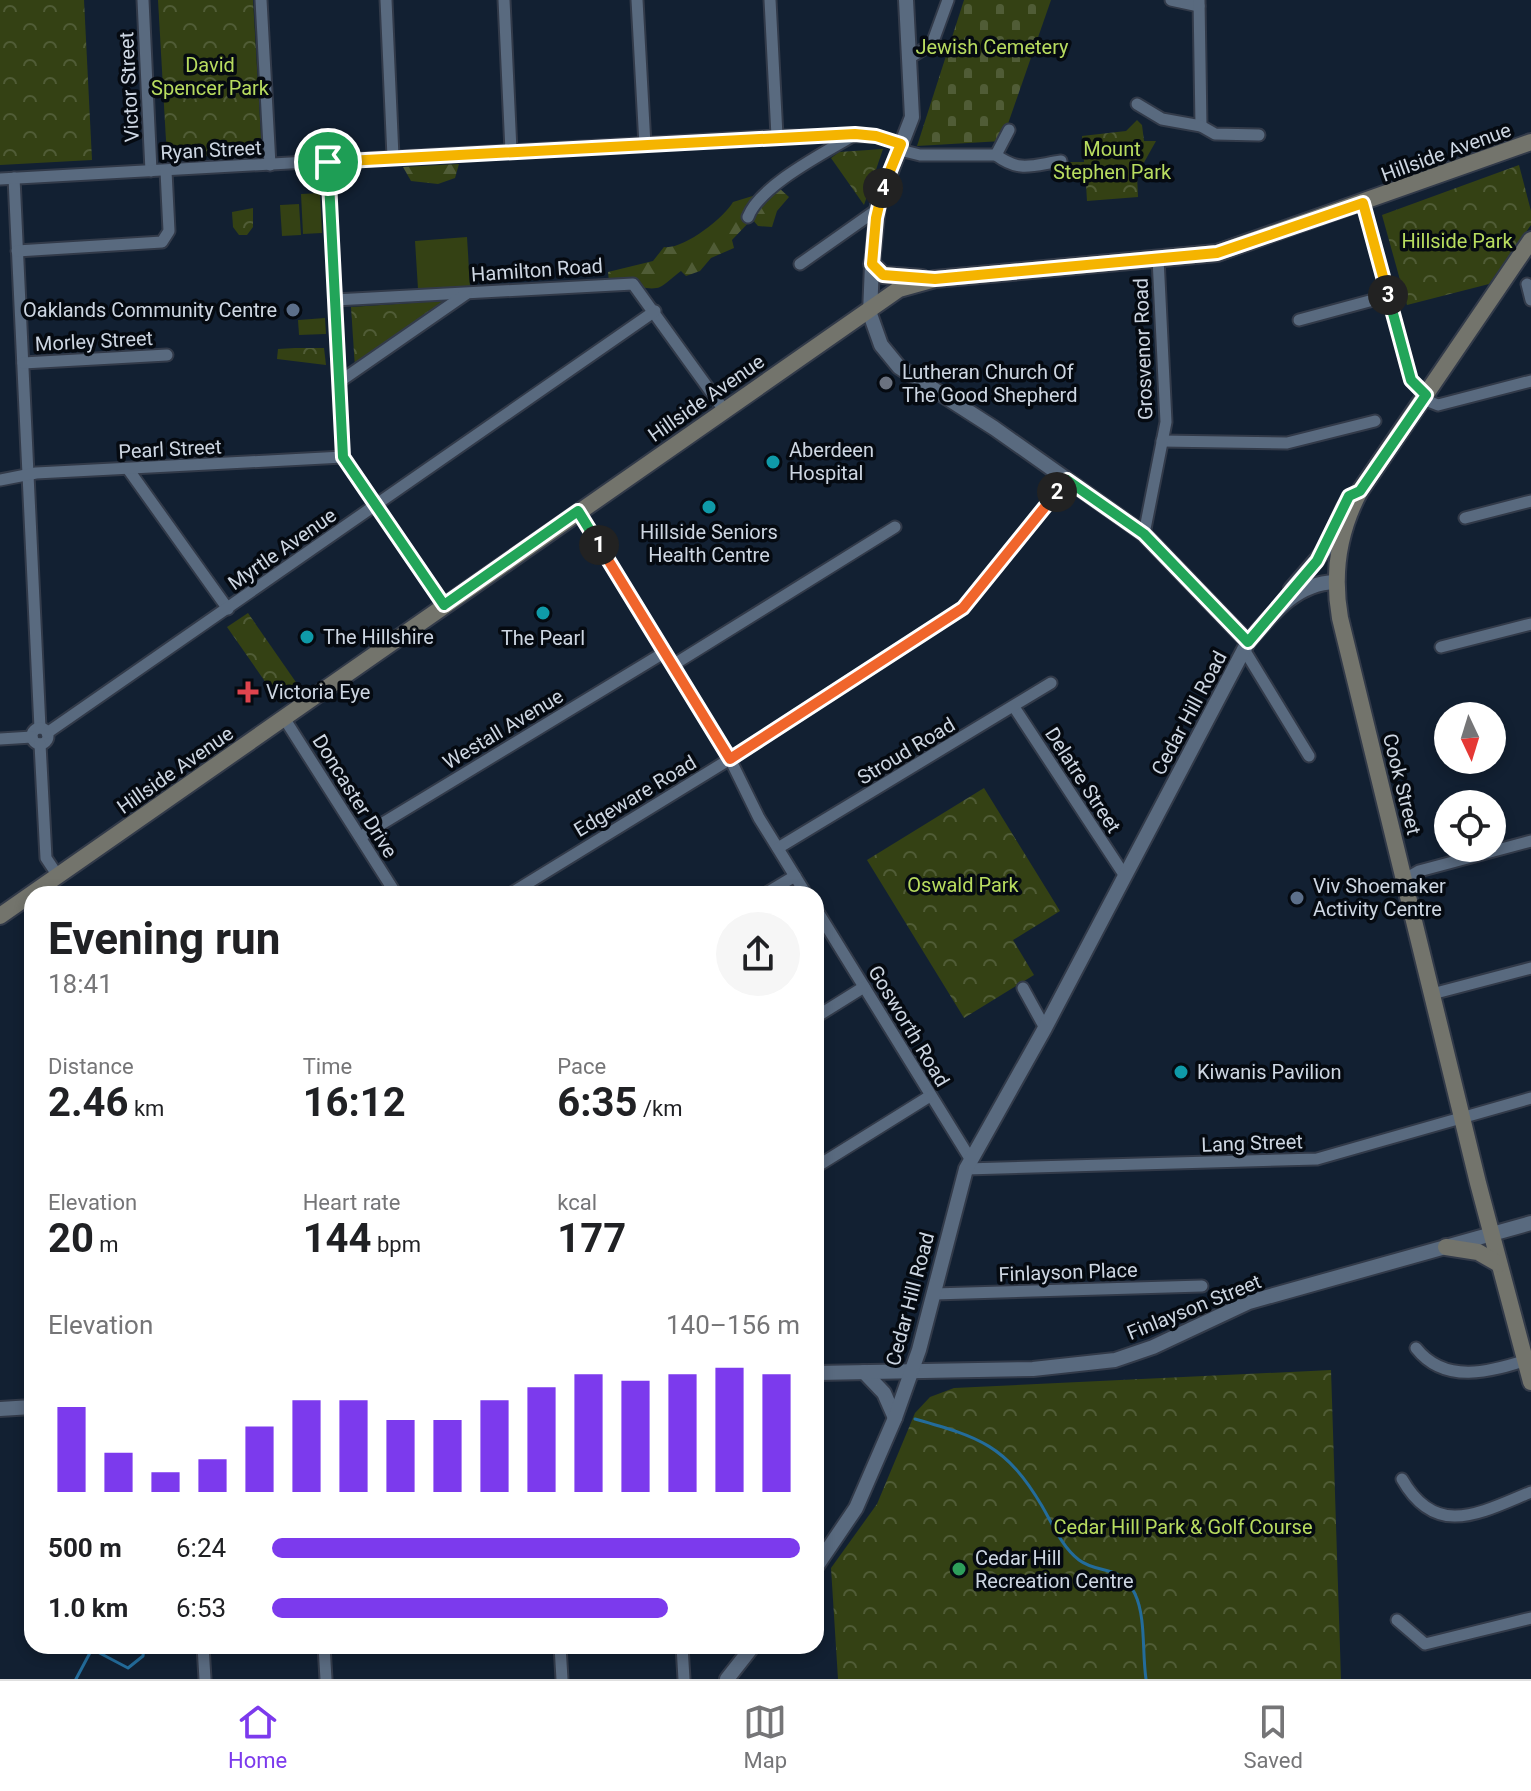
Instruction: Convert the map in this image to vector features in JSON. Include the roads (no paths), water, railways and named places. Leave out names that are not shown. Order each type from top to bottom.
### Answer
[{"type":"main road","name":"Hillside Avenue","points":[[44,886],[899,289],[935,279],[1236,248],[1531,142]]},
{"type":"main road","name":"Cook Street","points":[[1531,240],[1360,491],[1342,531],[1335,582],[1340,618],[1462,1118],[1499,1264],[1528,1360],[1531,1382]]},
{"type":"main road","points":[[872,264],[883,275],[935,279]]},
{"type":"main road","name":"Hillside Avenue","points":[[0,916],[24,899]]},
{"type":"main road","points":[[1446,1247],[1478,1252],[1499,1264]]},
{"type":"street","name":"Victor Street","points":[[143,0],[151,171]]},
{"type":"street","points":[[261,0],[270,165]]},
{"type":"street","points":[[386,0],[393,157]]},
{"type":"street","points":[[504,0],[511,151]]},
{"type":"street","points":[[637,0],[645,145]]},
{"type":"street","points":[[770,0],[777,136]]},
{"type":"street","name":"Cedar Hill Road","points":[[824,1555],[856,1508],[912,1372],[968,1165],[1045,1028],[1123,873],[1246,647],[1144,534],[994,428],[899,367],[881,345],[869,309],[872,264],[878,209],[912,117],[906,0]]},
{"type":"street","points":[[909,58],[932,44],[948,0]]},
{"type":"street","points":[[1171,0],[1199,3],[1201,126]]},
{"type":"street","points":[[1137,104],[1162,119],[1201,126],[1215,134],[1259,135]]},
{"type":"street","points":[[996,155],[1009,130]]},
{"type":"street","name":"Ryan Street","points":[[0,179],[855,134],[876,136],[920,155],[996,155],[1015,167],[1061,161]]},
{"type":"street","points":[[748,217],[760,199],[800,168],[855,134]]},
{"type":"street","points":[[328,162],[343,457],[444,605]]},
{"type":"street","points":[[17,251],[160,244],[169,231],[166,171]]},
{"type":"street","points":[[14,178],[46,858],[58,876]]},
{"type":"street","points":[[1363,203],[1411,380],[1424,397],[1438,405],[1531,381]]},
{"type":"street","points":[[800,264],[878,209]]},
{"type":"street","name":"Grosvenor Road","points":[[1144,534],[1166,422],[1158,258]]},
{"type":"street","name":"Hamilton Road","points":[[335,300],[625,282],[638,287],[724,410]]},
{"type":"street","points":[[1527,284],[1531,300]]},
{"type":"street","points":[[339,382],[466,293]]},
{"type":"street","points":[[1299,320],[1388,296]]},
{"type":"street","name":"Myrtle Avenue","points":[[40,736],[228,609],[655,311]]},
{"type":"street","name":"Morley Street","points":[[23,363],[167,355]]},
{"type":"street","points":[[1162,441],[1287,443],[1375,421]]},
{"type":"street","name":"Pearl Street","points":[[0,480],[128,469],[343,457]]},
{"type":"street","points":[[128,469],[228,609]]},
{"type":"street","name":"Edgeware Road","points":[[523,886],[730,759],[963,608],[1067,480]]},
{"type":"street","points":[[1281,606],[1287,592],[1324,551],[1349,496],[1360,491]]},
{"type":"street","points":[[1465,518],[1531,501]]},
{"type":"street","points":[[578,511],[730,759],[801,886]]},
{"type":"street","points":[[673,665],[895,527]]},
{"type":"street","points":[[1309,756],[1246,647],[1281,606],[1308,586],[1335,582]]},
{"type":"street","points":[[1441,647],[1531,624]]},
{"type":"street","name":"Westall Avenue","points":[[360,837],[665,652]]},
{"type":"street","name":"Stroud Road","points":[[778,848],[1051,683]]},
{"type":"street","name":"Delatre Street","points":[[1014,707],[1123,873]]},
{"type":"street","name":"Doncaster Drive","points":[[284,718],[391,886]]},
{"type":"street","points":[[0,739],[40,736]]},
{"type":"street","points":[[1405,879],[1419,871],[1531,841]]},
{"type":"street","points":[[778,886],[795,876]]},
{"type":"street","name":"Gosworth Road","points":[[824,922],[930,1096],[968,1165]]},
{"type":"street","points":[[1432,994],[1531,968]]},
{"type":"street","points":[[824,1012],[864,987]]},
{"type":"street","points":[[1023,988],[1045,1028]]},
{"type":"street","points":[[824,1162],[930,1096]]},
{"type":"street","name":"Lang Street","points":[[968,1165],[1317,1159],[1531,1098]]},
{"type":"street","name":"Finlayson Street","points":[[824,1373],[1069,1367],[1115,1360],[1249,1302],[1531,1223]]},
{"type":"street","name":"Finlayson Place","points":[[934,1294],[1202,1286]]},
{"type":"street","points":[[1416,1348],[1427,1363],[1455,1373],[1484,1372],[1528,1360]]},
{"type":"street","points":[[864,1372],[884,1393],[895,1418]]},
{"type":"street","points":[[0,1409],[24,1408]]},
{"type":"street","points":[[1402,1479],[1422,1508],[1448,1516],[1476,1514],[1531,1492]]},
{"type":"street","points":[[1397,1620],[1425,1644],[1531,1618]]},
{"type":"street","points":[[203,1654],[205,1679]]},
{"type":"street","points":[[324,1654],[326,1679]]},
{"type":"street","points":[[560,1654],[562,1679]]},
{"type":"street","points":[[682,1654],[684,1679]]},
{"type":"street","points":[[727,1679],[747,1654]]},
{"type":"waterway","points":[[915,1419],[974,1438],[1003,1456],[1029,1485],[1073,1555],[1087,1564],[1116,1574],[1129,1584],[1141,1613],[1146,1679]]},
{"type":"waterway","points":[[76,1679],[89,1654]]},
{"type":"waterway","points":[[101,1654],[128,1668],[143,1654]]},
{"type":"place","name":"Oaklands Community Centre","points":[[293,310]]},
{"type":"place","name":"Lutheran Church Of The Good Shepherd","points":[[886,383]]},
{"type":"place","name":"Aberdeen Hospital","points":[[773,462]]},
{"type":"place","name":"Hillside Seniors Health Centre","points":[[709,507]]},
{"type":"place","name":"The Pearl","points":[[543,613]]},
{"type":"place","name":"The Hillshire","points":[[307,637]]},
{"type":"place","name":"Victoria Eye","points":[[248,692]]},
{"type":"place","name":"Viv Shoemaker Activity Centre","points":[[1297,898]]},
{"type":"place","name":"Kiwanis Pavilion","points":[[1181,1072]]},
{"type":"place","name":"Cedar Hill Recreation Centre","points":[[959,1569]]},
{"type":"park label","name":"Jewish Cemetery","points":[[992,47]]},
{"type":"park label","name":"David Spencer Park","points":[[210,76]]},
{"type":"park label","name":"Mount Stephen Park","points":[[1112,160]]},
{"type":"park label","name":"Hillside Park","points":[[1457,241]]},
{"type":"park label","name":"Oswald Park","points":[[963,885]]},
{"type":"park label","name":"Cedar Hill Park & Golf Course","points":[[1183,1527]]}]
